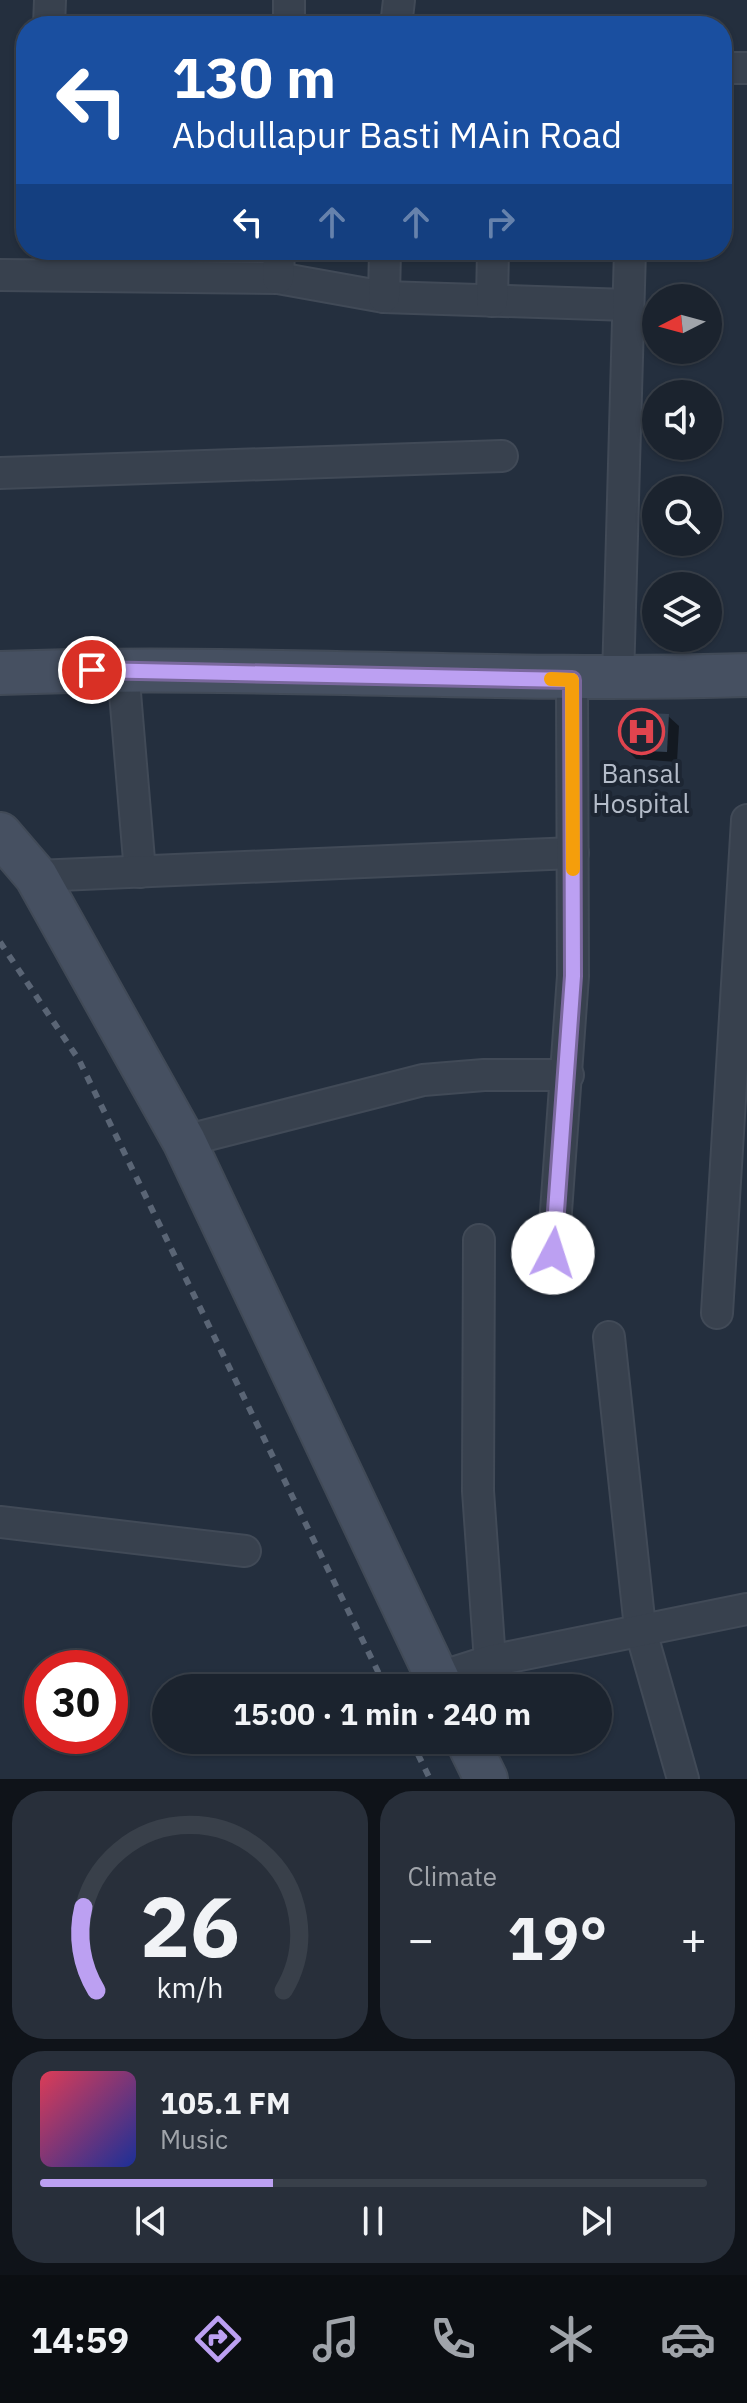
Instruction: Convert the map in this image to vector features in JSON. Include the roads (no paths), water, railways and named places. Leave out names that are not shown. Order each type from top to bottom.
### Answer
[{"type":"street","points":[[384,297],[385,260]]},
{"type":"street","points":[[492,301],[493,260]]},
{"type":"street","points":[[618,679],[630,260]]},
{"type":"street","points":[[0,275],[49,263],[279,264],[384,297],[628,305]]},
{"type":"street","points":[[0,473],[502,456]]},
{"type":"street","points":[[0,673],[123,669],[572,680],[747,675]]},
{"type":"street","points":[[123,669],[140,872]]},
{"type":"street","points":[[553,1253],[568,1075],[573,853],[572,680]]},
{"type":"street","points":[[717,1313],[747,820]]},
{"type":"street","points":[[0,834],[36,876],[184,1141],[435,1674]]},
{"type":"street","points":[[36,876],[573,853]]},
{"type":"street","points":[[184,1141],[423,1080],[484,1075],[568,1075]]},
{"type":"street","points":[[479,1240],[478,1491],[490,1661]]},
{"type":"street","points":[[609,1337],[640,1628],[683,1779]]},
{"type":"street","points":[[0,1522],[245,1551]]},
{"type":"street","points":[[460,1674],[490,1661],[640,1628],[747,1609]]},
{"type":"street","points":[[474,1754],[486,1779]]},
{"type":"railway","points":[[0,942],[79,1060],[379,1674]]},
{"type":"railway","points":[[418,1754],[430,1779]]},
{"type":"place","name":"Bansal Hospital","points":[[641,731]]}]
